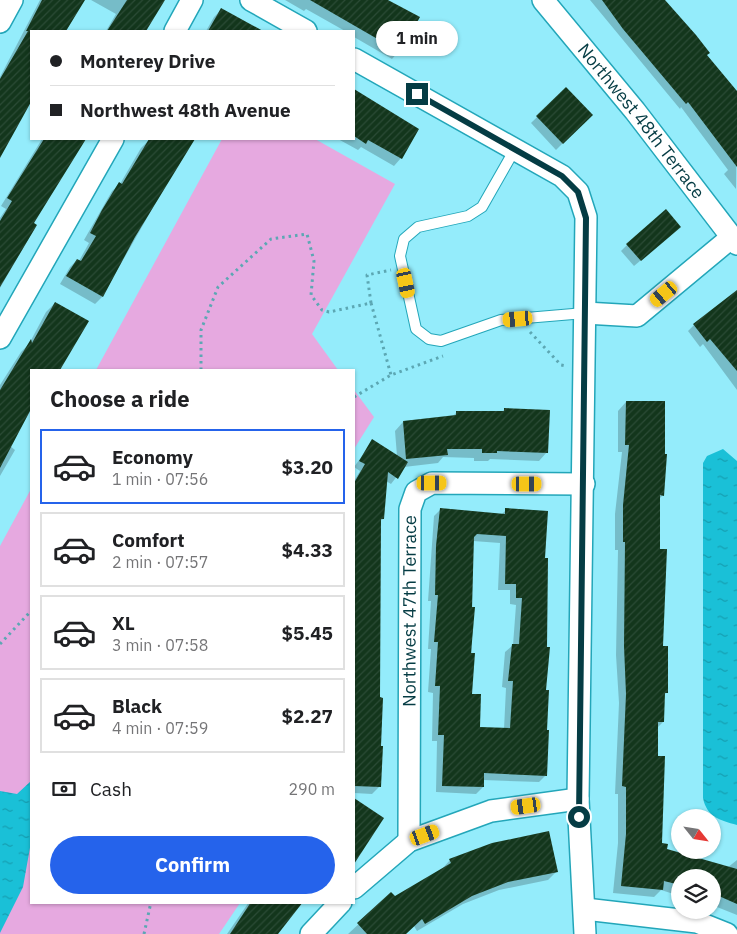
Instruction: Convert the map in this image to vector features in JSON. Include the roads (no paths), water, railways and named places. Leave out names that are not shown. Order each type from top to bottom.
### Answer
[{"type":"street","points":[[0,22],[12,0]]},
{"type":"street","points":[[176,30],[192,0]]},
{"type":"street","points":[[251,0],[304,30]]},
{"type":"street","name":"Northwest 48th Terrace","points":[[543,0],[636,111],[734,240]]},
{"type":"street","points":[[355,60],[562,176],[578,192],[586,218],[584,484],[578,799],[585,934]]},
{"type":"street","points":[[0,338],[113,140]]},
{"type":"street","points":[[585,313],[637,316],[734,240]]},
{"type":"street","name":"Northwest 47th Terrace","points":[[409,841],[410,509],[416,492],[432,483],[584,484]]},
{"type":"street","points":[[355,887],[409,841],[491,811],[578,799]]},
{"type":"street","points":[[312,934],[338,904]]},
{"type":"street","points":[[585,909],[697,922],[728,934]]},
{"type":"lane","points":[[515,149],[482,208],[468,216],[418,227],[404,239],[400,256],[416,329],[429,339],[441,341],[501,320],[585,313]]},
{"type":"water","points":[[723,449],[737,461],[737,825],[721,819],[721,809],[707,809],[703,798],[703,463],[707,456]]},
{"type":"water","points":[[30,782],[30,848],[23,887],[0,933],[0,791],[17,794]]}]
